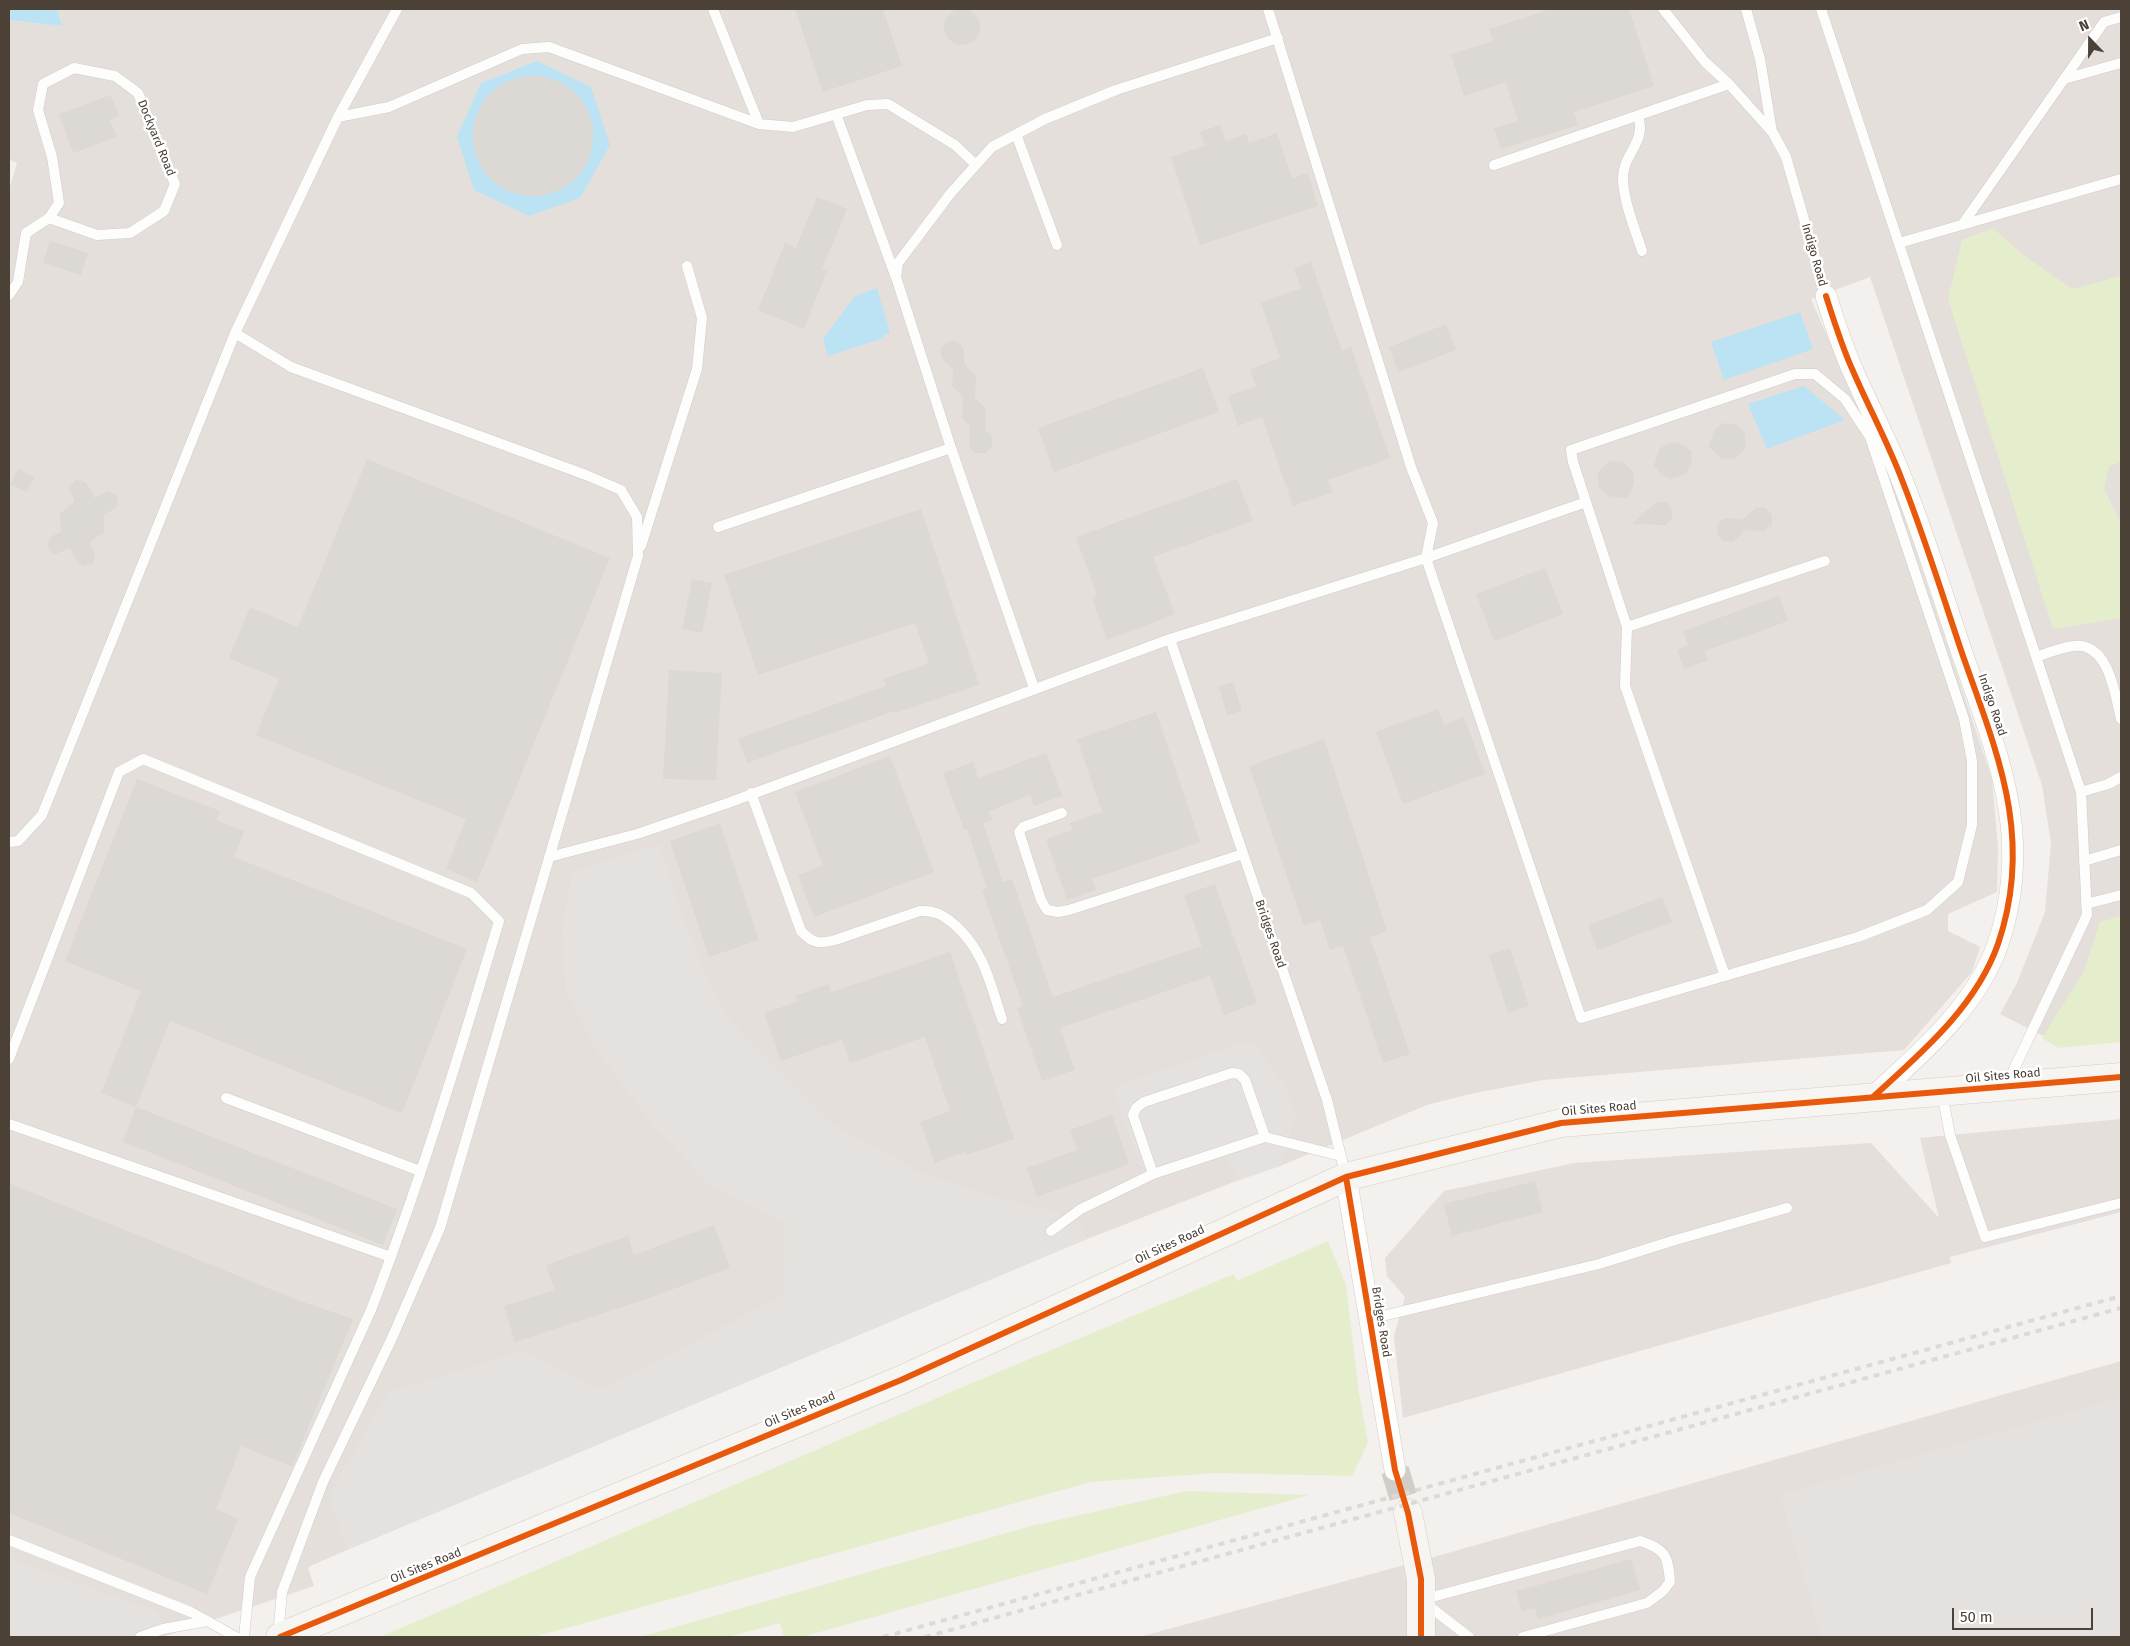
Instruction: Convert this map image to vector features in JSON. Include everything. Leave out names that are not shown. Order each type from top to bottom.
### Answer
[{"type":"street","name":"Indigo Road","points":[[1826,296],[1852,369],[1902,479],[1928,552],[1999,761],[2014,834],[2011,885],[2006,917],[1997,945],[1978,986],[1918,1056],[1873,1097]]},
{"type":"street","name":"Oil Sites Road","points":[[279,1637],[901,1380],[1344,1166],[1561,1123],[2121,1077]]},
{"type":"street","name":"Bridges Road","points":[[1344,1166],[1395,1470]]},
{"type":"street","points":[[1408,1513],[1421,1579],[1421,1637]]},
{"type":"lane","points":[[9,842],[18,841],[42,815],[235,333],[338,117],[397,9]]},
{"type":"lane","points":[[713,9],[759,124]]},
{"type":"lane","points":[[1268,9],[1411,467],[1433,523],[1426,558],[1581,1018],[1726,976],[1858,937],[1927,910],[1958,882],[1972,825],[1972,760],[1964,719],[1870,437],[1845,399],[1815,374],[1795,374],[1571,450],[1573,462],[1627,627],[1625,686],[1726,976]]},
{"type":"lane","name":"Indigo Road","points":[[1663,9],[1705,62],[1729,84],[1773,133],[1786,157],[1826,296]]},
{"type":"lane","points":[[1746,9],[1760,58],[1773,133]]},
{"type":"lane","points":[[1821,9],[2081,792],[2087,915],[2006,1087]]},
{"type":"lane","points":[[1962,225],[2104,22],[2121,17]]},
{"type":"lane","points":[[896,277],[898,263],[950,194],[992,147],[1045,118],[1116,90],[1278,38]]},
{"type":"lane","points":[[338,117],[389,107],[522,49],[549,47],[759,124],[794,127],[867,105],[888,104],[956,145],[976,165]]},
{"type":"lane","points":[[2064,79],[2121,63]]},
{"type":"lane","name":"Dockyard Road","points":[[74,68],[115,76],[138,93],[175,184],[164,211],[130,233],[97,235],[49,218],[59,202],[52,157],[38,110],[43,84],[74,68]]},
{"type":"lane","points":[[1494,165],[1729,84]]},
{"type":"lane","points":[[836,114],[896,277],[951,448],[1034,688]]},
{"type":"lane","points":[[1638,116],[1641,126],[1640,136],[1627,161],[1622,177],[1624,191],[1642,251]]},
{"type":"lane","points":[[1016,134],[1057,245]]},
{"type":"lane","points":[[1899,243],[2121,179]]},
{"type":"lane","points":[[9,295],[18,282],[26,233],[49,218]]},
{"type":"lane","points":[[279,1637],[282,1592],[323,1482],[392,1338],[440,1228],[638,556],[697,369],[702,318],[687,266]]},
{"type":"lane","points":[[235,333],[291,367],[622,490],[637,518],[638,556]]},
{"type":"lane","points":[[718,527],[951,448]]},
{"type":"lane","points":[[549,857],[637,834],[1170,639],[1426,558],[1586,502]]},
{"type":"lane","points":[[1627,627],[1825,561]]},
{"type":"lane","name":"Bridges Road","points":[[1170,639],[1326,1100],[1344,1166]]},
{"type":"lane","points":[[2036,657],[2075,646],[2086,647],[2096,652],[2108,669],[2121,719]]},
{"type":"lane","points":[[9,1059],[119,772],[142,759],[471,893],[499,921],[452,1077],[371,1310],[250,1577],[244,1637]]},
{"type":"lane","points":[[2081,792],[2108,784],[2121,777]]},
{"type":"lane","points":[[751,793],[800,931],[809,940],[822,943],[835,940],[920,911],[932,911],[943,915],[975,947],[983,964],[1002,1019]]},
{"type":"lane","points":[[1062,813],[1023,827],[1018,832],[1041,900],[1047,910],[1069,910],[1243,854]]},
{"type":"lane","points":[[2084,861],[2121,850]]},
{"type":"lane","points":[[2086,904],[2121,895]]},
{"type":"lane","points":[[1154,1174],[1133,1115],[1136,1108],[1144,1102],[1223,1076],[1240,1074],[1245,1080],[1265,1137]]},
{"type":"lane","points":[[1942,1092],[1950,1135],[1985,1237],[2121,1203]]},
{"type":"lane","points":[[226,1098],[420,1171]]},
{"type":"lane","points":[[9,1124],[391,1257]]},
{"type":"lane","points":[[1051,1231],[1081,1210],[1154,1174],[1265,1137],[1344,1166]]},
{"type":"lane","points":[[1370,1319],[1599,1264],[1672,1240],[1787,1208]]},
{"type":"lane","points":[[9,1540],[191,1612],[236,1637]]},
{"type":"lane","points":[[1421,1600],[1640,1541],[1653,1545],[1663,1551],[1669,1567],[1670,1582],[1663,1591],[1647,1603],[1523,1637]]},
{"type":"lane","points":[[1421,1600],[1469,1637]]},
{"type":"lane","points":[[140,1637],[163,1629],[207,1621]]},
{"type":"shaded area","points":[[57,9],[2121,9],[2121,1039],[2059,1044],[2000,1014],[2017,983],[2045,912],[2051,843],[2042,785],[1870,277],[1811,299],[1900,503],[1992,779],[1998,847],[1997,892],[1948,914],[1948,931],[1980,947],[1972,972],[1904,1050],[1543,1080],[1470,1094],[1427,1105],[1280,1166],[1087,1239],[347,1550],[308,1567],[314,1586],[162,1637],[9,1637],[9,190],[17,163],[9,159],[9,20],[62,26]]},
{"type":"shaded area","points":[[660,844],[687,929],[722,1010],[760,1052],[829,1122],[916,1170],[986,1195],[1078,1218],[1087,1239],[347,1550],[328,1497],[387,1393],[520,1351],[601,1389],[784,1295],[785,1224],[710,1186],[656,1129],[595,1048],[566,991],[562,927],[572,872]]},
{"type":"shaded area","points":[[1245,1041],[1258,1048],[1285,1086],[1296,1113],[1280,1166],[1239,1180],[1225,1157],[1175,1174],[1140,1165],[1113,1088]]},
{"type":"shaded area","points":[[2121,1119],[2121,1212],[1950,1257],[1951,1263],[1403,1418],[1394,1336],[1405,1297],[1387,1276],[1385,1258],[1444,1191],[1574,1163],[1871,1143],[1939,1218],[1920,1138]]},
{"type":"shaded area","points":[[2121,1361],[2121,1637],[1139,1637],[1434,1557]]},
{"type":"shaded area","points":[[2121,1397],[2121,1637],[1821,1637],[1780,1495]]},
{"type":"shaded area","points":[[9,1558],[158,1612],[165,1636],[9,1637]]},
{"type":"green space","points":[[1993,228],[2022,254],[2072,289],[2121,276],[2121,462],[2109,466],[2104,488],[2118,518],[2121,520],[2121,618],[2053,629],[1948,299],[1962,240]]},
{"type":"green space","points":[[2121,916],[2121,1042],[2058,1048],[2042,1038],[2083,973],[2100,922]]},
{"type":"green space","points":[[1328,1241],[1346,1285],[1359,1393],[1368,1443],[1352,1476],[1217,1473],[1091,1482],[534,1637],[380,1637],[972,1383],[1234,1274],[1237,1281]]},
{"type":"green space","points":[[1187,1491],[1309,1495],[802,1637],[784,1637],[780,1623],[728,1637],[640,1637],[1031,1526]]},
{"type":"water","points":[[9,9],[57,9],[62,26],[9,20]]},
{"type":"water","points":[[537,61],[591,87],[610,145],[580,198],[529,216],[474,190],[457,137],[481,83]]},
{"type":"water","points":[[877,288],[890,333],[883,335],[884,338],[828,356],[823,339],[855,296]]},
{"type":"water","points":[[1800,312],[1813,349],[1724,380],[1711,342]]},
{"type":"water","points":[[1804,386],[1845,420],[1767,449],[1748,404]]},
{"type":"building","points":[[795,9],[883,9],[902,66],[823,92]]},
{"type":"building","points":[[962,9],[969,10],[975,14],[979,20],[979,34],[975,40],[969,44],[962,45],[955,44],[949,40],[945,34],[944,27],[945,20],[949,14],[955,10]]},
{"type":"building","points":[[1552,9],[1629,9],[1654,86],[1574,112],[1578,125],[1501,149],[1494,128],[1518,121],[1506,82],[1464,96],[1451,54],[1493,41],[1489,29]]},
{"type":"building","points":[[533,76],[556,80],[576,93],[589,113],[593,136],[589,159],[576,179],[556,192],[533,196],[510,192],[490,179],[477,159],[473,136],[477,113],[490,93],[510,80]]},
{"type":"building","points":[[111,95],[119,116],[110,120],[117,137],[73,153],[59,114]]},
{"type":"building","points":[[1220,125],[1226,141],[1246,134],[1249,143],[1277,133],[1292,178],[1308,173],[1318,206],[1200,245],[1171,157],[1205,146],[1200,132]]},
{"type":"building","points":[[817,197],[847,209],[822,269],[827,271],[804,329],[758,310],[785,243],[796,248]]},
{"type":"building","points":[[50,241],[88,253],[81,275],[43,263]]},
{"type":"building","points":[[1311,262],[1342,351],[1351,347],[1390,458],[1328,480],[1333,492],[1293,506],[1262,417],[1238,426],[1228,396],[1256,386],[1250,369],[1280,358],[1261,303],[1301,288],[1294,268]]},
{"type":"building","points":[[1446,324],[1456,350],[1398,372],[1389,347]]},
{"type":"building","points":[[949,341],[958,342],[964,349],[964,364],[976,377],[975,398],[986,409],[985,429],[992,437],[992,447],[985,453],[975,453],[969,446],[970,426],[962,418],[963,397],[952,386],[953,370],[941,357],[941,348]]},
{"type":"building","points":[[1203,368],[1219,412],[1054,472],[1038,428]]},
{"type":"building","points":[[1724,423],[1737,425],[1745,434],[1746,446],[1744,451],[1734,459],[1722,459],[1709,447],[1714,430]]},
{"type":"building","points":[[1675,442],[1692,452],[1691,465],[1684,475],[1670,479],[1662,475],[1654,466],[1659,449]]},
{"type":"building","points":[[367,459],[610,558],[477,882],[446,869],[466,819],[256,735],[279,679],[229,658],[250,607],[298,627]]},
{"type":"building","points":[[1611,461],[1624,462],[1634,474],[1634,484],[1627,499],[1609,496],[1600,489],[1598,472]]},
{"type":"building","points":[[18,469],[34,477],[27,492],[10,485]]},
{"type":"building","points":[[1237,479],[1253,521],[1153,557],[1175,614],[1107,640],[1092,598],[1097,596],[1076,537]]},
{"type":"building","points":[[76,480],[86,483],[95,498],[109,491],[116,495],[118,502],[115,509],[104,514],[104,532],[89,543],[95,554],[94,561],[92,564],[84,566],[78,563],[70,548],[55,554],[47,548],[50,537],[61,532],[60,513],[75,502],[69,488]]},
{"type":"building","points":[[1656,502],[1666,502],[1672,510],[1672,519],[1665,525],[1632,524]]},
{"type":"building","points":[[1756,508],[1765,508],[1772,515],[1772,525],[1764,531],[1745,530],[1733,542],[1723,541],[1717,535],[1717,525],[1724,518],[1743,519]]},
{"type":"building","points":[[921,509],[979,685],[895,713],[894,711],[747,763],[738,739],[886,686],[883,679],[929,663],[915,623],[758,675],[724,575]]},
{"type":"building","points":[[1545,568],[1563,614],[1494,641],[1476,594]]},
{"type":"building","points":[[692,579],[712,583],[702,633],[682,629]]},
{"type":"building","points":[[1779,596],[1788,621],[1705,651],[1708,660],[1684,669],[1677,650],[1688,645],[1683,631]]},
{"type":"building","points":[[669,670],[722,673],[716,780],[663,779]]},
{"type":"building","points":[[1233,682],[1242,711],[1227,715],[1219,686]]},
{"type":"building","points":[[1438,709],[1444,725],[1464,717],[1485,774],[1403,804],[1376,732]]},
{"type":"building","points":[[1156,712],[1200,842],[1092,879],[1096,890],[1067,900],[1046,839],[1073,830],[1070,823],[1102,812],[1077,739]]},
{"type":"building","points":[[1324,739],[1387,931],[1370,937],[1410,1054],[1383,1063],[1343,946],[1330,950],[1320,920],[1304,926],[1249,766]]},
{"type":"building","points":[[1046,753],[1062,796],[1034,806],[1030,795],[989,811],[992,820],[983,823],[1003,882],[1012,879],[1053,997],[1202,946],[1184,895],[1215,884],[1257,1003],[1224,1015],[1210,976],[1060,1028],[1075,1070],[1042,1081],[1017,1008],[1023,1006],[982,890],[987,888],[967,829],[964,830],[943,773],[973,762],[978,778]]},
{"type":"building","points":[[890,756],[934,872],[814,917],[798,875],[823,866],[795,792]]},
{"type":"building","points":[[137,779],[220,811],[216,820],[244,831],[234,857],[467,949],[402,1113],[170,1021],[136,1107],[101,1093],[141,991],[65,961]]},
{"type":"building","points":[[720,823],[759,940],[709,957],[670,841]]},
{"type":"building","points":[[1662,897],[1672,922],[1597,950],[1588,925]]},
{"type":"building","points":[[1510,948],[1529,1006],[1508,1013],[1489,955]]},
{"type":"building","points":[[950,952],[1014,1139],[966,1155],[965,1152],[935,1163],[920,1122],[950,1111],[925,1037],[850,1063],[842,1040],[781,1061],[764,1013],[797,1002],[795,996],[829,984],[831,992]]},
{"type":"building","points":[[136,1107],[397,1209],[383,1245],[123,1142]]},
{"type":"building","points":[[1112,1115],[1129,1164],[1037,1197],[1027,1168],[1077,1150],[1070,1130]]},
{"type":"building","points":[[1535,1181],[1543,1212],[1452,1236],[1444,1204]]},
{"type":"building","points":[[9,1183],[300,1301],[353,1319],[292,1467],[241,1446],[216,1509],[238,1519],[207,1594],[9,1513]]},
{"type":"building","points":[[714,1225],[730,1268],[649,1298],[515,1342],[504,1306],[555,1290],[546,1265],[628,1236],[634,1255]]},
{"type":"building","points":[[1631,1559],[1640,1590],[1538,1619],[1535,1608],[1522,1612],[1516,1591]]},
{"type":"tunnel","points":[[1395,1470],[1408,1513]]},
{"type":"railway","points":[[883,1637],[2121,1296]]},
{"type":"railway","points":[[925,1637],[2121,1308]]},
{"type":"cycle path","points":[[1826,296],[1845,353],[1897,466],[1926,546],[1999,763],[2007,797],[2012,832],[2013,868],[2008,905],[1998,944],[1988,967],[1976,988],[1945,1028],[1873,1097]]},
{"type":"cycle path","points":[[280,1637],[901,1380],[1346,1177],[1561,1123],[2121,1077]]},
{"type":"cycle path","points":[[1346,1177],[1395,1470],[1408,1513],[1421,1579],[1421,1637]]}]
